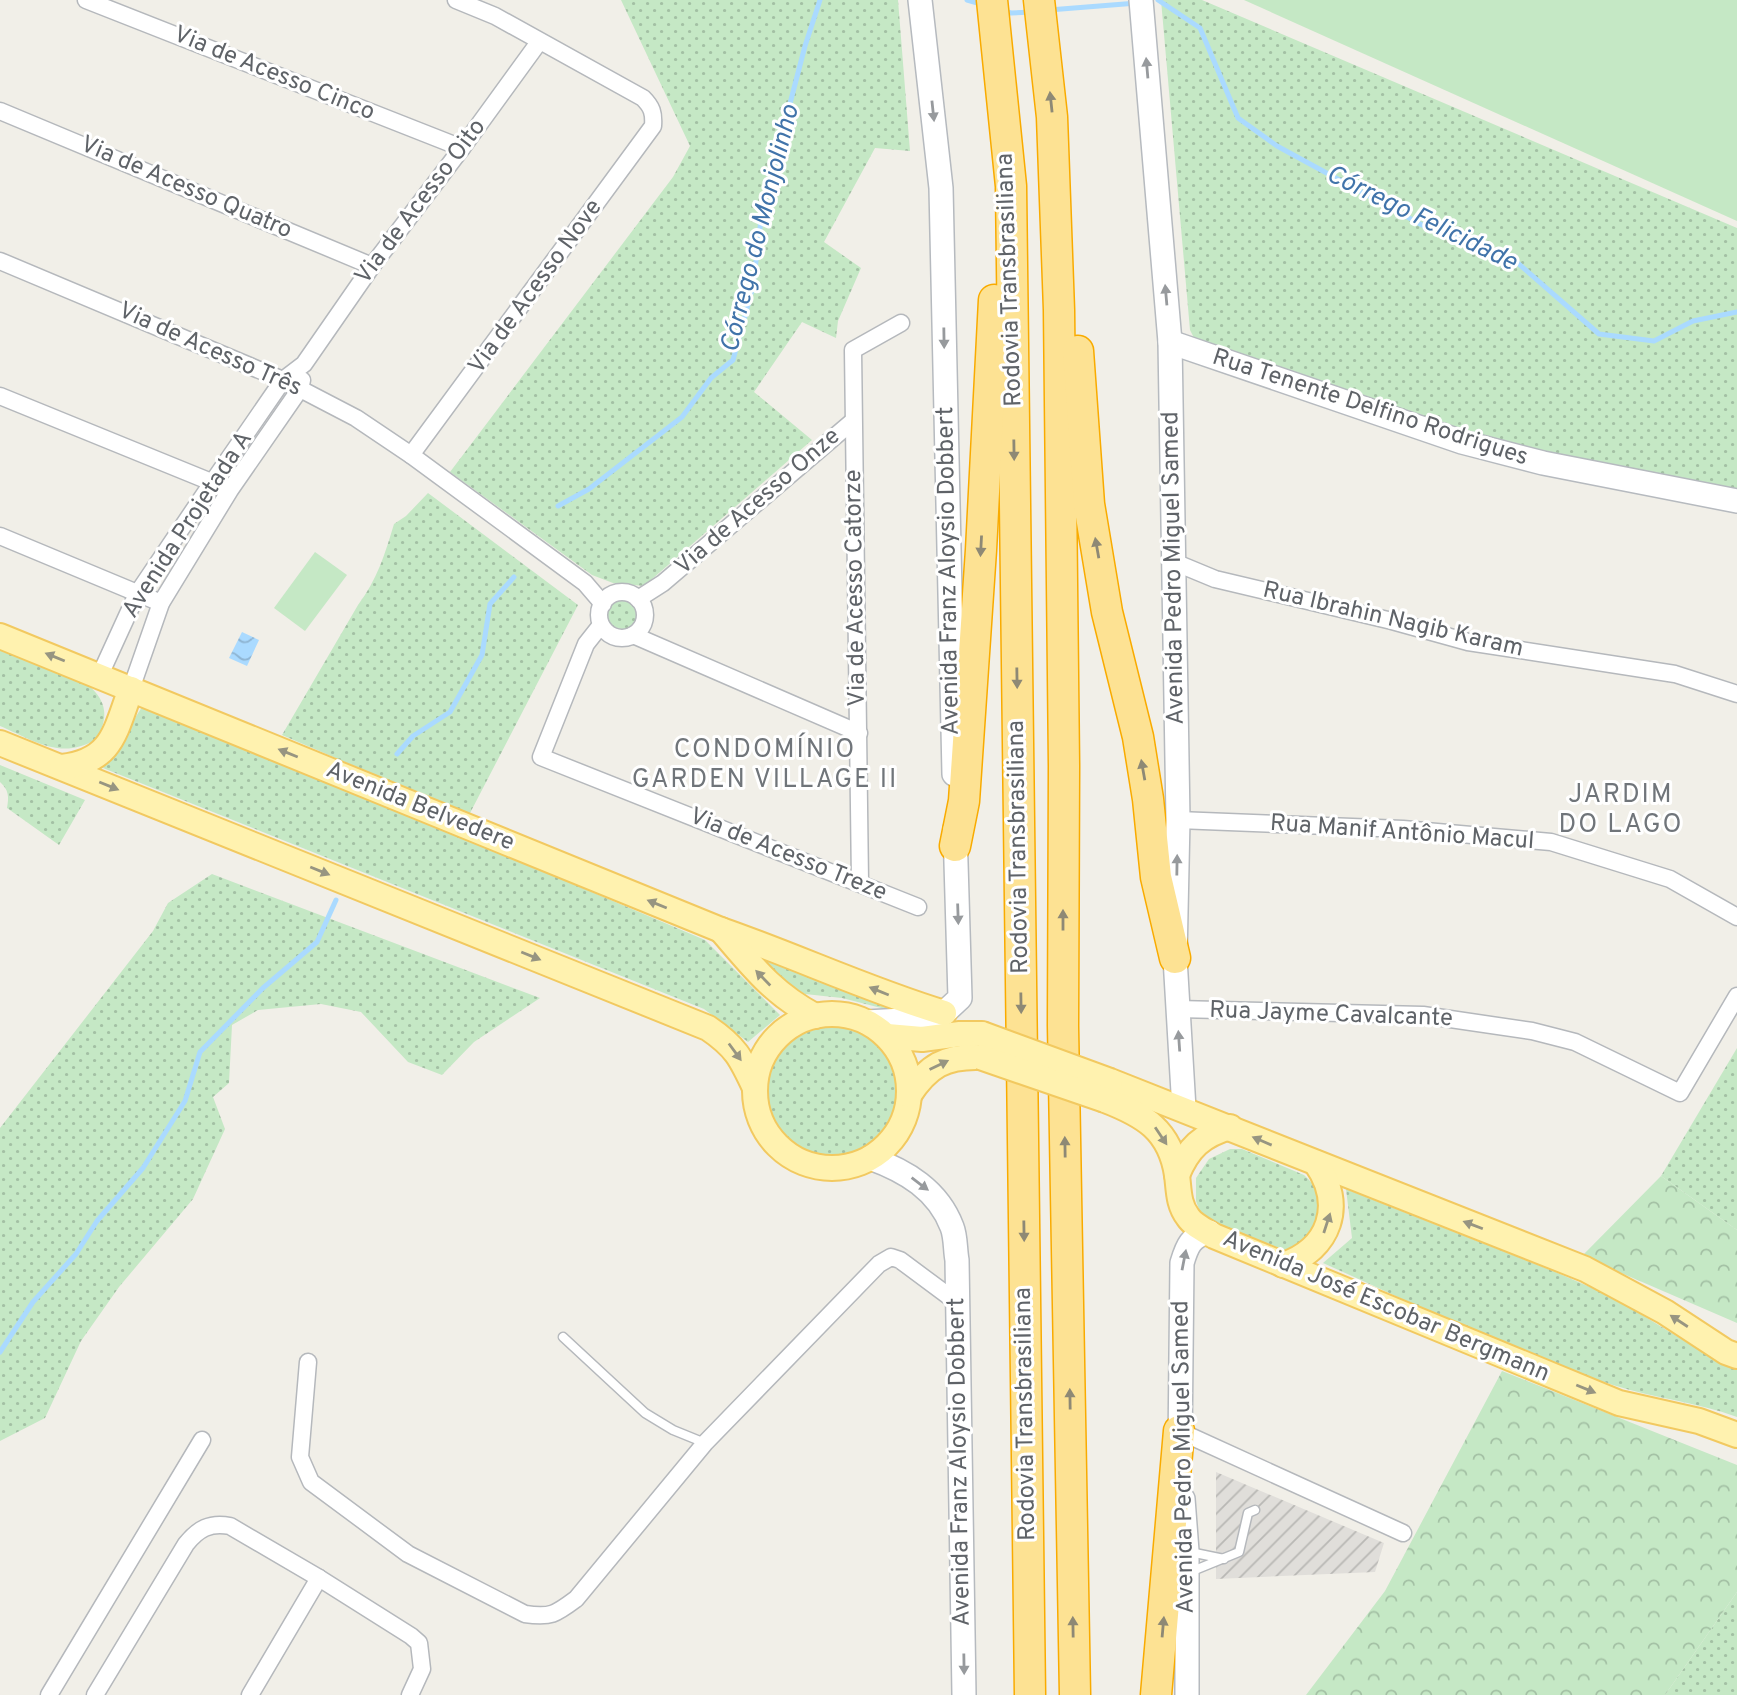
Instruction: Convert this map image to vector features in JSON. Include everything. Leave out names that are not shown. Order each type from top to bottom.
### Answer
[{"type":"highway","name":"Rodovia Transbrasiliana","points":[[992,0],[1011,186],[1030,1695]]},
{"type":"highway","name":"Rodovia Transbrasiliana","points":[[1040,0],[1052,117],[1059,310],[1064,766],[1063,1026],[1075,1695]]},
{"type":"highway","points":[[1053,167],[1068,220],[1089,504],[1107,612],[1138,737],[1156,877],[1175,958]]},
{"type":"highway","points":[[955,846],[964,801],[981,550],[997,244],[1000,216],[1011,186]]},
{"type":"highway","points":[[1156,1695],[1179,1431]]},
{"type":"main road","name":"Avenida Franz Aloysio Dobbert","points":[[919,0],[941,188],[960,998],[944,1013]]},
{"type":"main road","name":"Avenida Pedro Miguel Samed","points":[[1141,0],[1170,342],[1178,820],[1175,958],[1184,1109]]},
{"type":"main road","name":"Rua Tenente Delfino Rodrigues","points":[[1170,342],[1462,442],[1544,463],[1737,500]]},
{"type":"main road","name":"Avenida Belvedere","points":[[0,636],[721,930],[762,978],[788,1002],[815,1016]]},
{"type":"main road","points":[[62,766],[79,765],[94,758],[107,747],[116,732],[131,689]]},
{"type":"main road","points":[[0,743],[708,1028],[728,1042],[743,1062],[755,1088]]},
{"type":"main road","points":[[721,930],[786,952],[899,999],[944,1013]]},
{"type":"main road","points":[[866,1022],[895,1046],[906,1070],[908,1108],[898,1132],[870,1158],[856,1164],[834,1168],[812,1166],[798,1161],[775,1143],[766,1131],[756,1103],[757,1074],[768,1048],[789,1028],[815,1016],[841,1015],[866,1022],[903,1020],[944,1013]]},
{"type":"main road","points":[[887,1037],[922,1039],[960,1034],[981,1046],[1107,1091],[1184,1109],[1585,1269],[1665,1312],[1726,1352],[1737,1356]]},
{"type":"main road","points":[[909,1095],[931,1067],[981,1046]]},
{"type":"main road","name":"Avenida José Escobar Bergmann","points":[[1107,1091],[1159,1130],[1172,1157],[1177,1175],[1177,1190],[1189,1219],[1209,1232],[1283,1265],[1619,1402],[1699,1421],[1737,1435]]},
{"type":"main road","points":[[1177,1175],[1184,1157],[1196,1143],[1212,1132],[1230,1127]]},
{"type":"main road","name":"Avenida Franz Aloysio Dobbert","points":[[870,1158],[893,1167],[935,1196],[953,1229],[957,1260],[964,1695]]},
{"type":"main road","points":[[1283,1265],[1296,1261],[1318,1243],[1330,1217],[1330,1188],[1316,1163]]},
{"type":"main road","name":"Avenida Pedro Miguel Samed","points":[[1187,1695],[1187,1562],[1179,1431],[1182,1263],[1186,1247],[1193,1238],[1209,1232]]},
{"type":"street","name":"Via de Acesso Cinco","points":[[86,0],[462,148]]},
{"type":"street","points":[[456,0],[495,16],[538,42]]},
{"type":"street","name":"Via de Acesso Oito","points":[[284,380],[304,364],[372,266],[538,42]]},
{"type":"street","name":"Via de Acesso Nove","points":[[411,455],[653,126],[654,115],[643,98],[538,42]]},
{"type":"street","name":"Via de Acesso Quatro","points":[[0,111],[372,266]]},
{"type":"street","name":"Via de Acesso Três","points":[[0,261],[284,380],[356,418],[608,599]]},
{"type":"street","name":"Via de Acesso Catorze","points":[[860,882],[853,350],[901,323]]},
{"type":"street","name":"Via de Acesso Oito","points":[[300,389],[304,364]]},
{"type":"street","name":"Avenida Projetada A","points":[[100,675],[137,594],[284,380]]},
{"type":"street","name":"Avenida Projetada A","points":[[131,689],[161,603],[230,490],[300,389]]},
{"type":"street","points":[[0,396],[230,490]]},
{"type":"street","name":"Via de Acesso Onze","points":[[639,618],[663,583],[853,421]]},
{"type":"street","points":[[0,536],[161,603]]},
{"type":"street","name":"Rua Ibrahin Nagib Karam","points":[[1174,562],[1215,579],[1468,642],[1675,674],[1737,694]]},
{"type":"street","points":[[639,618],[621,638],[605,630],[600,612],[608,599],[627,593],[639,618],[661,647],[859,733]]},
{"type":"street","name":"Via de Acesso Treze","points":[[605,630],[586,644],[541,757],[918,907]]},
{"type":"street","points":[[116,642],[144,653]]},
{"type":"street","name":"Rua Manif Antônio Macul","points":[[1178,820],[1403,829],[1552,842],[1670,879],[1737,917]]},
{"type":"street","name":"Rua Jayme Cavalcante","points":[[1177,1009],[1423,1015],[1532,1031],[1575,1042],[1681,1093],[1737,996]]},
{"type":"street","points":[[307,1362],[300,1457],[311,1482],[408,1554],[525,1614],[541,1617],[554,1615],[576,1599],[705,1443],[879,1264],[891,1257],[900,1260],[958,1303]]},
{"type":"street","points":[[1179,1431],[1404,1533]]},
{"type":"street","points":[[49,1695],[202,1440]]},
{"type":"street","points":[[94,1695],[186,1544],[203,1528],[218,1524],[230,1527],[319,1578],[419,1643],[422,1669],[410,1695]]},
{"type":"street","points":[[250,1695],[319,1578]]},
{"type":"lane","points":[[562,1337],[645,1413],[673,1430],[705,1443]]},
{"type":"lane","points":[[1187,1562],[1224,1559],[1239,1552],[1248,1513],[1255,1510]]},
{"type":"lane","points":[[1187,1562],[1224,1559]]},
{"type":"shaded area","points":[[1216,1472],[1384,1543],[1375,1572],[1216,1579]]},
{"type":"green space","points":[[621,0],[898,0],[910,151],[875,148],[824,242],[861,268],[838,321],[836,338],[802,322],[754,392],[812,440],[644,586],[613,583],[592,575],[450,472],[673,177],[690,146]]},
{"type":"green space","points":[[1161,0],[1202,0],[1737,228],[1737,494],[1545,458],[1196,342],[1190,330]]},
{"type":"green space","points":[[1244,0],[1737,0],[1737,221]]},
{"type":"green space","points":[[428,493],[578,605],[469,815],[282,735],[370,586],[384,556],[394,524],[406,516]]},
{"type":"green space","points":[[315,552],[347,575],[305,631],[274,608]]},
{"type":"green space","points":[[622,599],[633,604],[638,615],[633,626],[622,631],[611,626],[606,615],[611,604]]},
{"type":"green space","points":[[0,650],[89,686],[100,698],[104,711],[103,724],[96,739],[71,748],[59,748],[36,742],[0,726]]},
{"type":"green space","points":[[142,707],[443,829],[705,940],[780,1015],[748,1042],[704,1009],[103,768]]},
{"type":"green space","points":[[0,765],[85,800],[59,845],[7,808],[8,794],[0,782]]},
{"type":"green space","points":[[212,874],[540,998],[474,1042],[442,1075],[408,1062],[361,1012],[321,1004],[258,1010],[232,1025],[229,1083],[213,1097],[225,1129],[193,1199],[119,1287],[81,1341],[45,1418],[0,1441],[0,1128],[153,931],[168,903]]},
{"type":"green space","points":[[763,960],[887,1006],[885,1009],[842,998],[805,994],[785,982]]},
{"type":"green space","points":[[832,1027],[857,1032],[878,1046],[892,1067],[897,1092],[892,1117],[878,1138],[857,1152],[832,1157],[807,1152],[786,1138],[772,1117],[767,1092],[772,1067],[786,1046],[807,1032]]},
{"type":"green space","points":[[1737,1048],[1737,1230],[1661,1176]]},
{"type":"green space","points":[[1230,1149],[1242,1149],[1304,1175],[1318,1194],[1316,1231],[1290,1249],[1280,1251],[1207,1221],[1196,1201],[1196,1178],[1209,1159]]},
{"type":"green space","points":[[1661,1176],[1737,1230],[1737,1323],[1582,1256]]},
{"type":"green space","points":[[1346,1189],[1613,1297],[1737,1370],[1737,1417],[1613,1385],[1576,1372],[1467,1328],[1323,1263],[1352,1238]]},
{"type":"green space","points":[[1502,1371],[1737,1465],[1737,1592],[1665,1695],[1306,1695],[1385,1591]]},
{"type":"green space","points":[[1737,1592],[1737,1695],[1665,1695]]},
{"type":"water","points":[[242,632],[259,640],[247,666],[229,658]]},
{"type":"waterway","name":"Córrego do Monjolinho","points":[[558,506],[589,489],[682,417],[711,378],[733,360],[753,286],[762,211],[805,46],[820,0]]},
{"type":"waterway","name":"Córrego Felicidade","points":[[967,0],[981,4]]},
{"type":"waterway","name":"Córrego Felicidade","points":[[1158,0],[1200,28],[1238,118],[1277,146],[1422,225],[1512,258],[1599,334],[1654,341],[1693,321],[1737,312]]},
{"type":"waterway","name":"Córrego Felicidade","points":[[1049,10],[1137,3]]},
{"type":"waterway","name":"Córrego Felicidade","points":[[1004,11],[1032,12]]},
{"type":"waterway","name":"Córrego do Monjolinho","points":[[397,754],[413,736],[450,712],[482,655],[490,604],[514,577]]},
{"type":"waterway","name":"Córrego do Monjolinho","points":[[0,1352],[33,1302],[76,1254],[97,1221],[143,1168],[185,1101],[200,1052],[263,988],[317,942],[336,900]]},
{"type":"district","name":"CONDOMÍNIO GARDEN VILLAGE II","points":[[765,765]]},
{"type":"district","name":"JARDIM DO LAGO","points":[[1621,810]]}]
